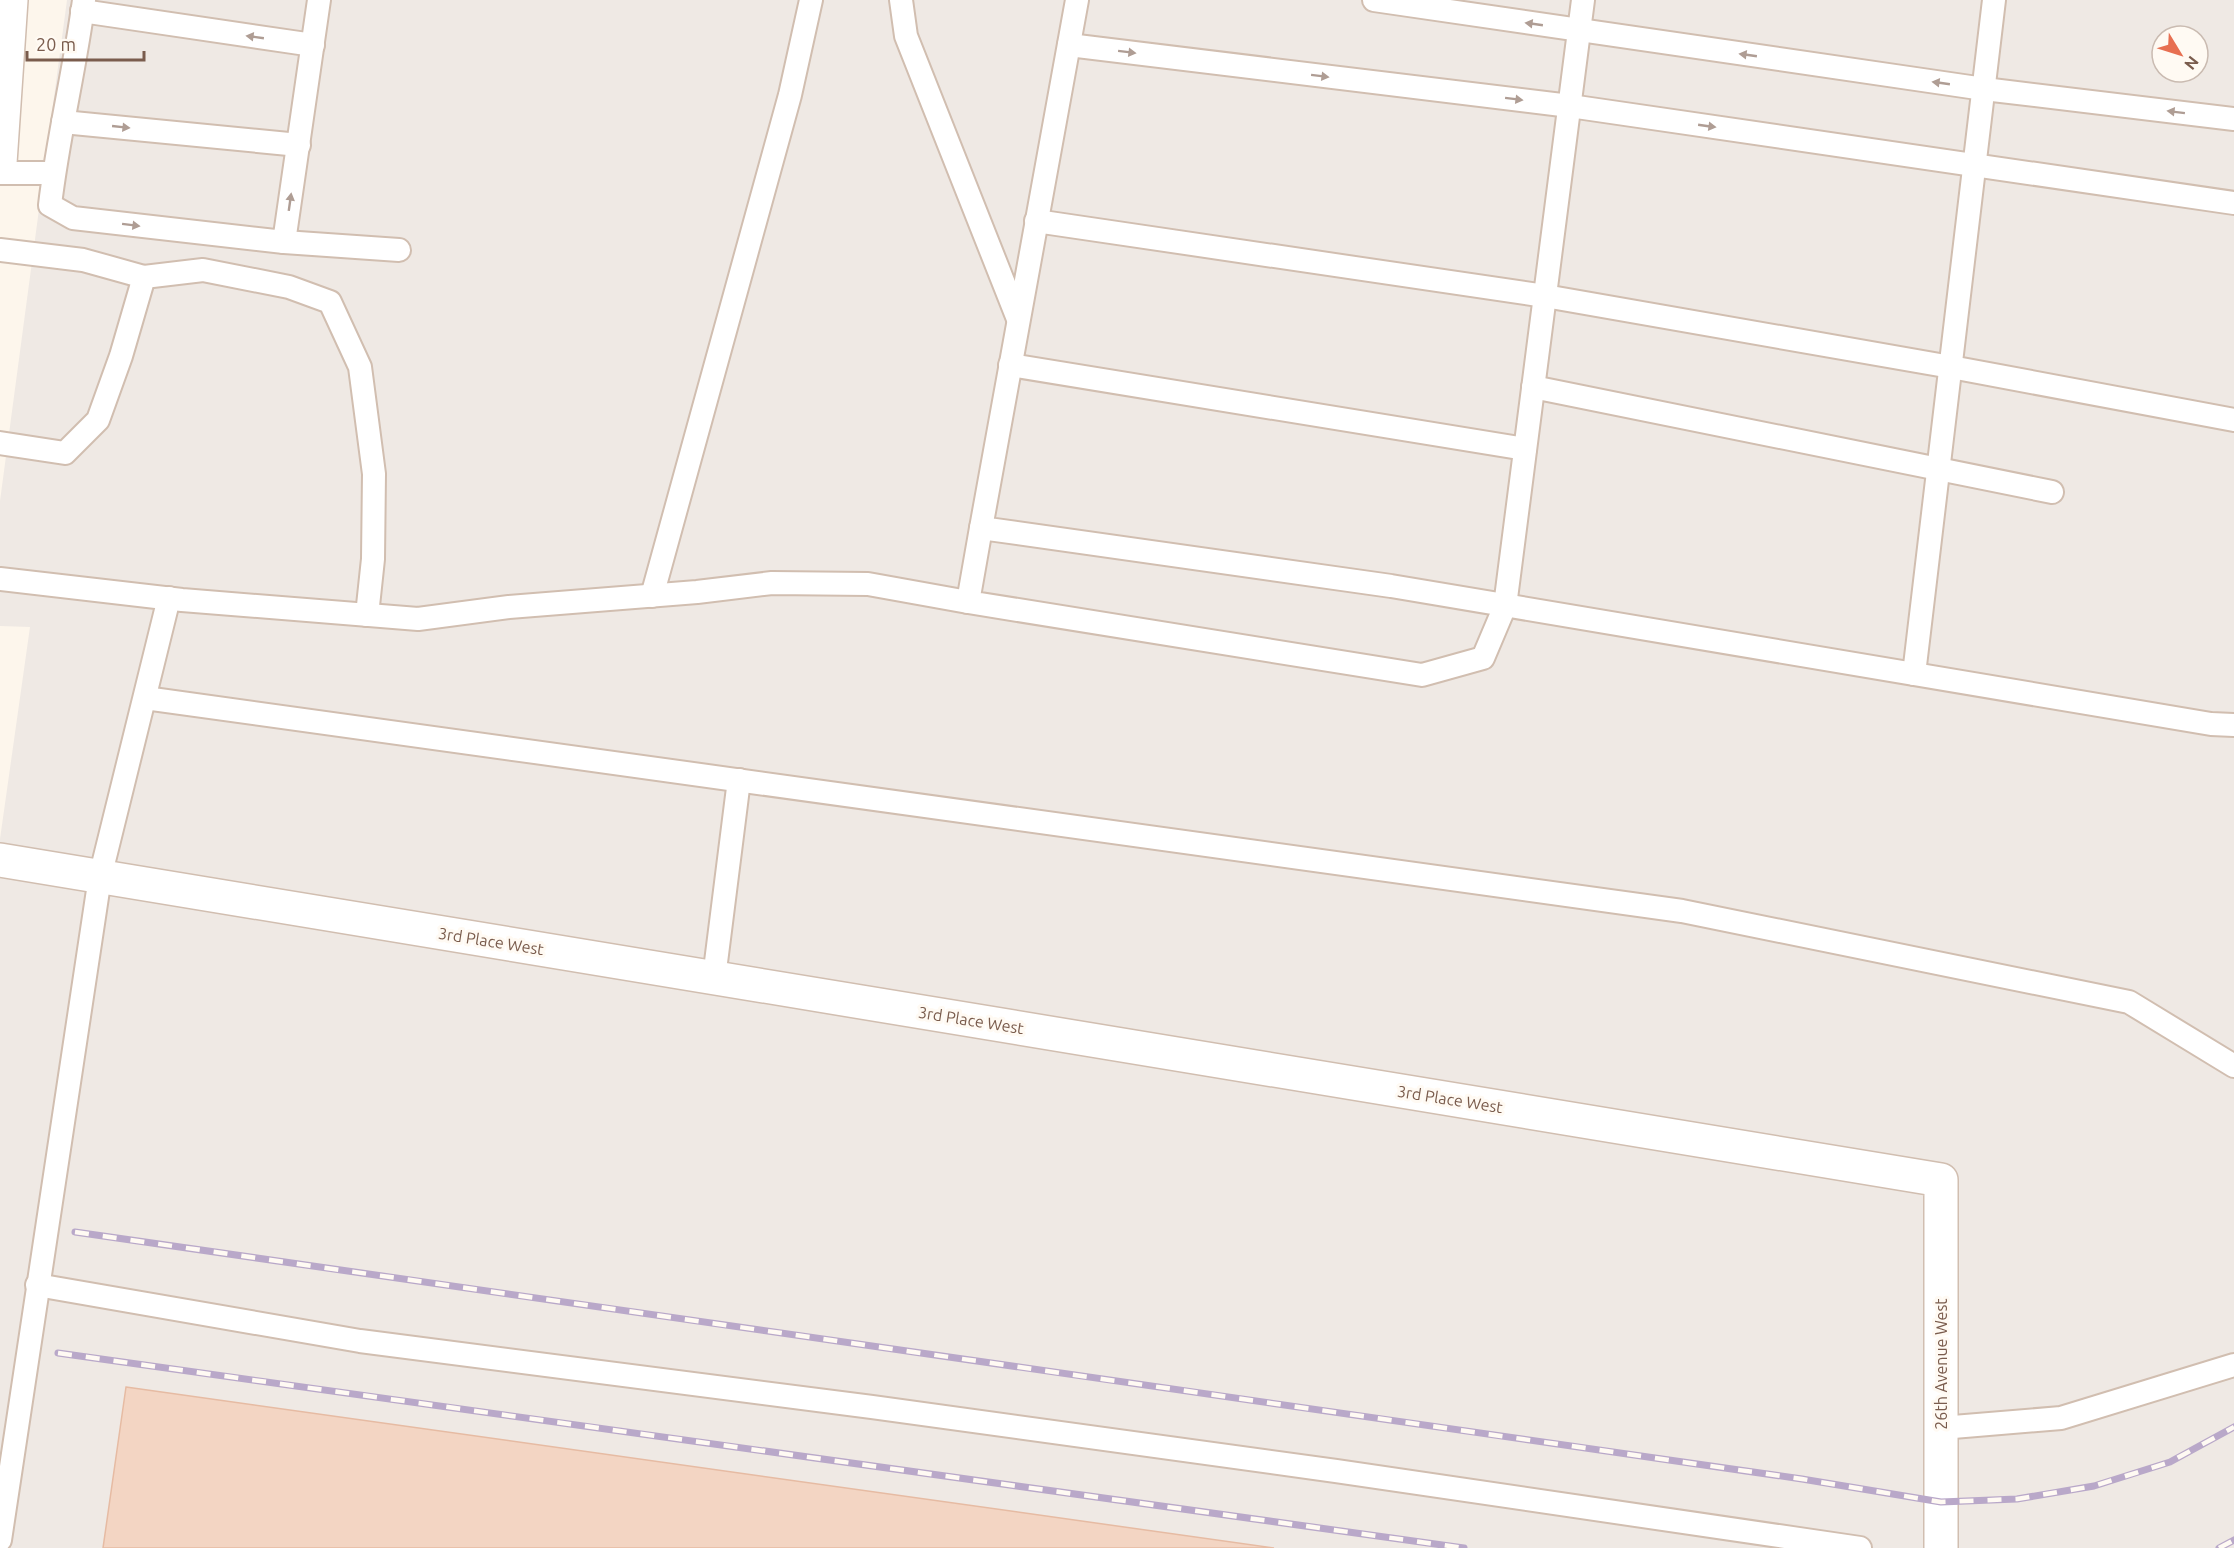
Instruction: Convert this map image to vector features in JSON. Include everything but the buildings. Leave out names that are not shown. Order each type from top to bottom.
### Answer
[{"type":"street","points":[[0,163],[6,4]]},
{"type":"street","name":"3rd Place West","points":[[0,860],[1941,1180]]},
{"type":"street","name":"26th Avenue West","points":[[1941,1180],[1941,1548]]},
{"type":"lane","points":[[284,242],[319,0]]},
{"type":"lane","points":[[652,596],[790,95],[811,0]]},
{"type":"lane","points":[[901,0],[906,36],[1018,320]]},
{"type":"lane","points":[[968,602],[1077,0]]},
{"type":"lane","points":[[1374,0],[1984,89],[2234,118]]},
{"type":"lane","points":[[0,579],[169,598],[418,619],[772,583],[868,584],[1422,675],[1483,658],[1505,606],[1583,0]]},
{"type":"lane","points":[[1914,674],[1994,0]]},
{"type":"lane","points":[[313,45],[83,5],[50,205],[73,218],[284,242],[399,250]]},
{"type":"lane","points":[[1069,45],[1570,106],[2234,202]]},
{"type":"lane","points":[[63,122],[299,145]]},
{"type":"lane","points":[[0,173],[54,173]]},
{"type":"lane","points":[[1036,221],[1545,296],[1951,367],[2234,420]]},
{"type":"lane","points":[[0,250],[83,260],[144,277],[203,270],[289,287],[330,302],[360,367],[374,474],[373,559],[367,615]]},
{"type":"lane","points":[[0,442],[65,453],[98,420],[121,356],[144,277]]},
{"type":"lane","points":[[1010,365],[1525,449]]},
{"type":"lane","points":[[1533,387],[2052,492]]},
{"type":"lane","points":[[981,528],[1391,586],[2200,722],[2234,725]]},
{"type":"lane","points":[[0,1540],[100,877],[169,598]]},
{"type":"lane","points":[[145,698],[1682,911],[2129,1002],[2234,1066]]},
{"type":"lane","points":[[714,978],[740,780]]},
{"type":"lane","points":[[37,1285],[360,1341],[872,1407],[1336,1471],[1860,1548]]},
{"type":"lane","points":[[1941,1428],[2061,1418],[2234,1365]]},
{"type":"shaded area","points":[[67,0],[2234,0],[2234,1548],[0,1548],[0,839],[30,627],[0,626],[0,501]]},
{"type":"railway","points":[[75,1232],[1802,1479],[1941,1502],[2017,1499],[2094,1486],[2170,1462],[2234,1427]]},
{"type":"railway","points":[[58,1353],[1464,1548]]},
{"type":"railway","points":[[2219,1548],[2234,1540]]}]
